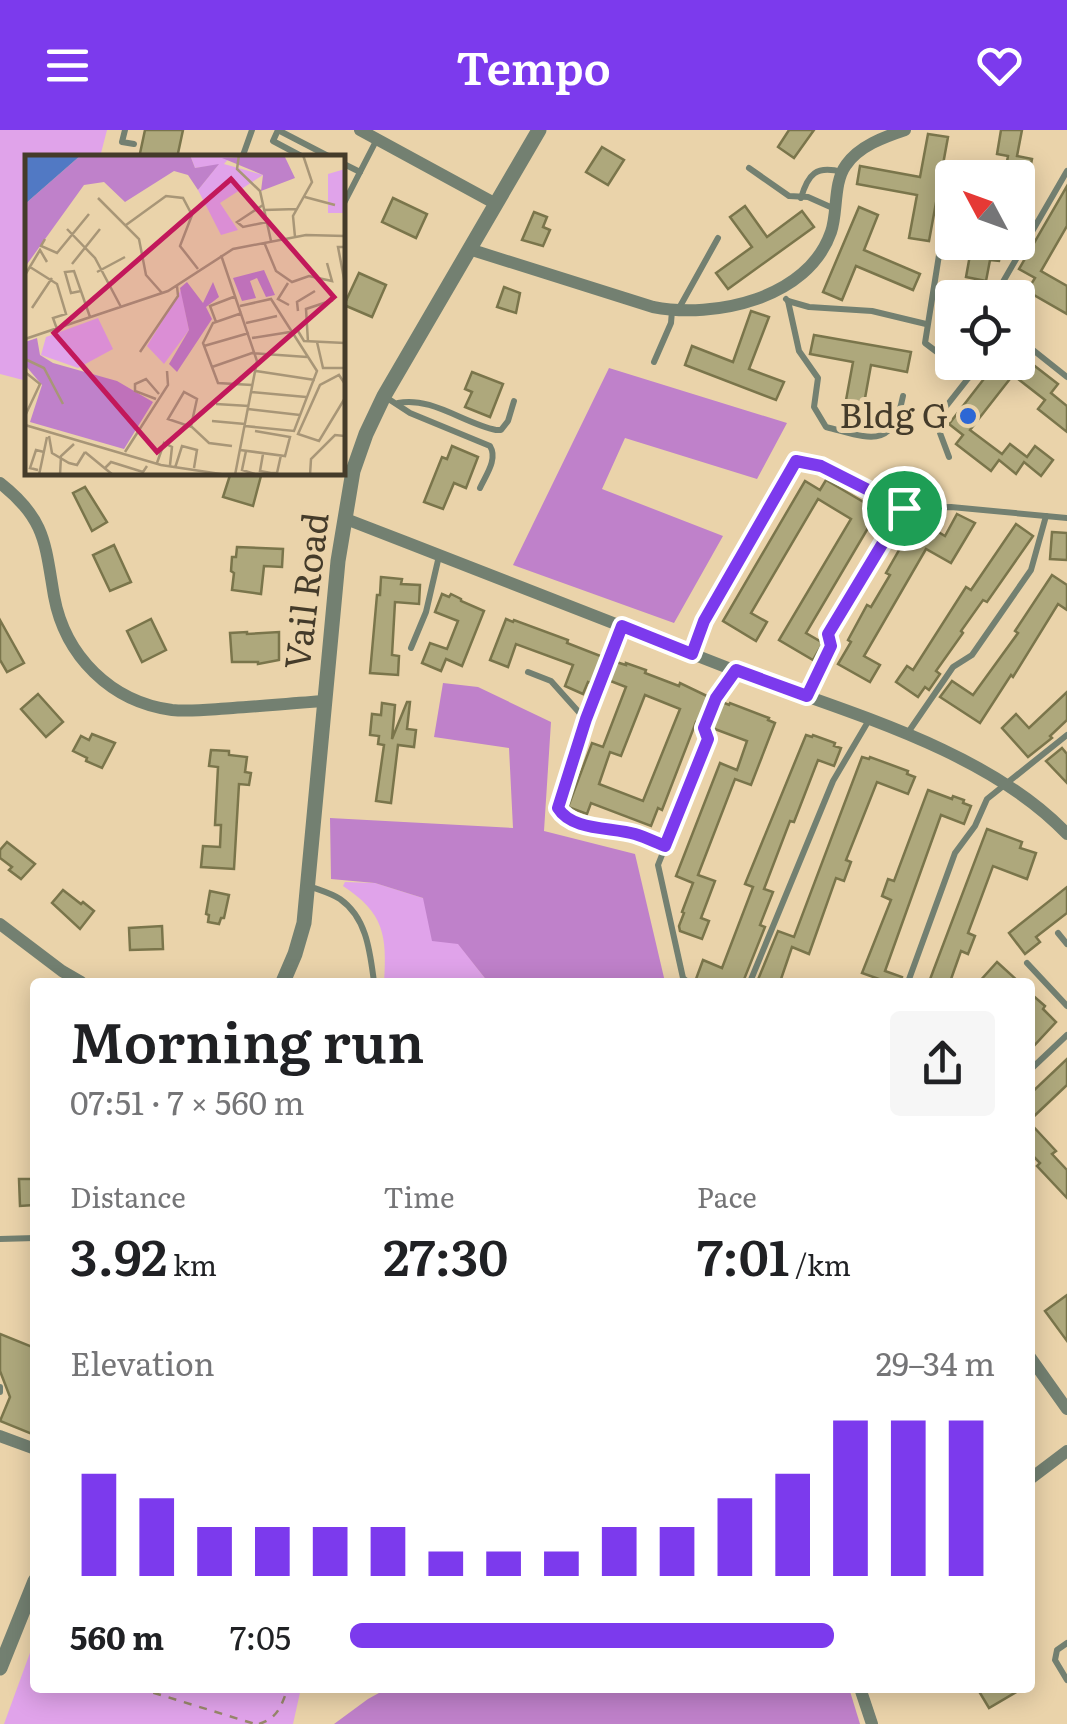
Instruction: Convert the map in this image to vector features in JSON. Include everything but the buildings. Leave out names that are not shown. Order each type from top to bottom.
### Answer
[{"type":"street","points":[[360,130],[496,204]]},
{"type":"street","name":"Vail Road","points":[[285,978],[304,923],[338,561],[353,471],[366,434],[391,400],[470,248],[539,130]]},
{"type":"street","points":[[470,248],[530,270],[675,311],[692,312],[784,295],[817,260],[830,233],[844,166],[862,149],[905,130]]},
{"type":"street","points":[[0,483],[26,507],[45,542],[55,601],[73,647],[98,678],[114,690],[150,705],[189,711],[325,701]]},
{"type":"street","points":[[346,519],[907,734],[1006,783],[1047,813],[1067,834]]},
{"type":"street","points":[[0,924],[75,978]]},
{"type":"street","points":[[1035,1364],[1067,1408]]},
{"type":"street","points":[[0,1436],[30,1448]]},
{"type":"street","points":[[1035,1475],[1067,1451]]},
{"type":"street","points":[[0,1668],[30,1593]]},
{"type":"street","points":[[862,1693],[872,1724]]},
{"type":"lane","points":[[125,130],[122,142],[134,144]]},
{"type":"lane","points":[[243,155],[252,130]]},
{"type":"lane","points":[[299,155],[273,141],[278,130],[326,155]]},
{"type":"lane","points":[[345,201],[377,139]]},
{"type":"lane","points":[[345,164],[360,172]]},
{"type":"lane","points":[[749,168],[789,196],[808,197],[835,209]]},
{"type":"lane","points":[[801,198],[805,184],[818,170],[843,172]]},
{"type":"lane","points":[[1003,280],[1067,171]]},
{"type":"lane","points":[[345,179],[354,184]]},
{"type":"lane","points":[[654,362],[675,311],[718,238]]},
{"type":"lane","points":[[935,351],[925,343],[937,260]]},
{"type":"lane","points":[[784,295],[809,307],[872,311],[926,324]]},
{"type":"lane","points":[[784,295],[799,351],[818,378],[814,408],[826,427],[871,438],[882,436],[898,420],[903,396]]},
{"type":"lane","points":[[1035,352],[1067,377]]},
{"type":"lane","points":[[949,458],[940,433],[944,409],[968,380]]},
{"type":"lane","points":[[391,400],[422,404],[496,430],[508,421],[514,401]]},
{"type":"lane","points":[[391,400],[410,413],[490,446],[493,458],[480,488]]},
{"type":"lane","points":[[692,654],[704,621],[796,461],[821,466],[904,508],[951,507],[1067,518]]},
{"type":"lane","points":[[807,696],[831,646],[828,634],[904,508]]},
{"type":"lane","points":[[907,734],[952,667],[972,655],[1031,570],[1046,516]]},
{"type":"lane","points":[[412,648],[426,612],[440,555]]},
{"type":"lane","points":[[622,626],[586,719],[558,808],[563,816],[582,824],[634,834],[665,846]]},
{"type":"lane","points":[[683,978],[658,865],[708,739],[704,728],[716,698],[736,670]]},
{"type":"lane","points":[[528,672],[551,681],[586,719]]},
{"type":"lane","points":[[752,978],[834,781],[869,720]]},
{"type":"lane","points":[[909,978],[956,852],[987,799],[1067,735]]},
{"type":"lane","points":[[308,886],[338,897],[351,910],[362,926],[373,978]]},
{"type":"lane","points":[[1058,933],[1067,944]]},
{"type":"lane","points":[[1026,964],[1067,1006]]},
{"type":"lane","points":[[1035,1065],[1067,1034]]},
{"type":"lane","points":[[0,1239],[30,1238]]},
{"type":"lane","points":[[1067,1643],[1056,1650],[1055,1660],[1067,1680]]},
{"type":"path","points":[[155,1693],[257,1724],[279,1712],[286,1693]]},
{"type":"shaded area","points":[[0,130],[107,130],[101,155],[25,155],[25,380],[0,374]]},
{"type":"shaded area","points":[[609,368],[787,423],[757,479],[625,438],[602,489],[723,536],[674,623],[513,565]]},
{"type":"shaded area","points":[[443,683],[478,687],[551,722],[544,831],[635,854],[664,978],[485,978],[458,944],[432,941],[423,898],[375,883],[331,879],[330,818],[513,828],[509,748],[434,737]]},
{"type":"shaded area","points":[[345,882],[375,883],[423,898],[485,978],[384,978],[385,951],[380,926],[367,906],[343,886]]},
{"type":"shaded area","points":[[30,1653],[30,1693],[300,1693],[293,1724],[4,1724]]},
{"type":"shaded area","points":[[379,1693],[851,1693],[860,1724],[334,1724]]},
{"type":"place","name":"Bldg G","points":[[968,416]]},
{"type":"route","points":[[796,461],[821,466],[904,508],[828,634],[831,646],[807,696],[736,670],[716,698],[704,728],[708,739],[665,846],[563,816],[558,808],[586,719],[622,626],[692,654],[704,621],[796,461]]}]
